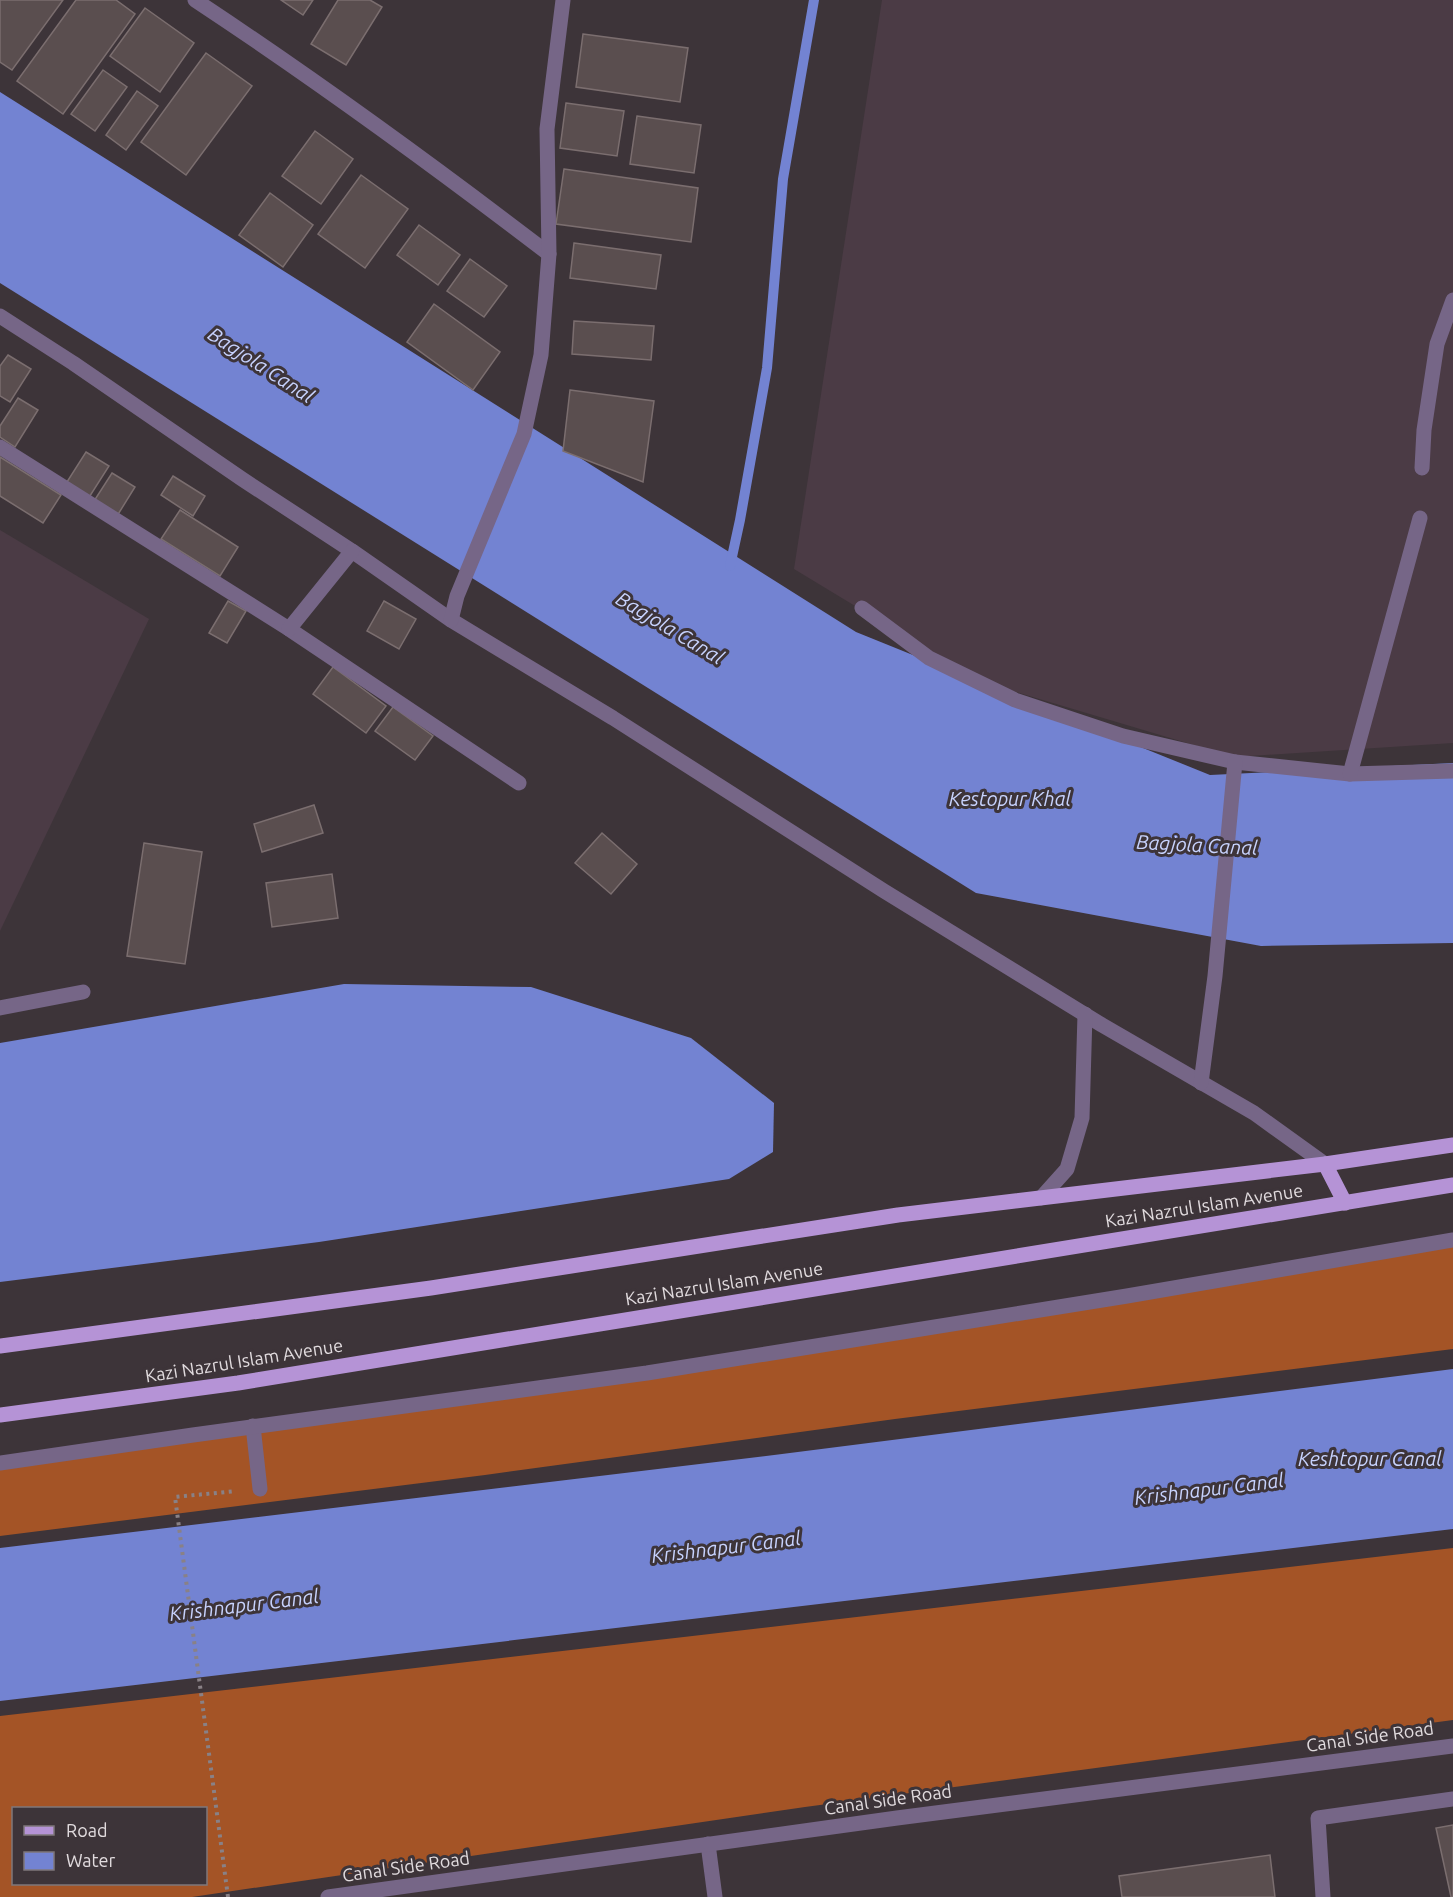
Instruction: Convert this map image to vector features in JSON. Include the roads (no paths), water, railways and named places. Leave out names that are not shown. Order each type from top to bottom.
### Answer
[{"type":"main road","name":"Kazi Nazrul Islam Avenue","points":[[0,1346],[419,1290],[898,1215],[1325,1164],[1453,1145]]},
{"type":"main road","points":[[1325,1164],[1345,1203]]},
{"type":"main road","name":"Kazi Nazrul Islam Avenue","points":[[0,1415],[238,1383],[1453,1185]]},
{"type":"street","points":[[195,0],[279,56],[478,199],[549,254]]},
{"type":"street","points":[[451,620],[457,596],[524,434],[541,355],[549,254],[547,129],[563,0]]},
{"type":"street","points":[[1422,468],[1424,430],[1437,344],[1453,300]]},
{"type":"street","points":[[0,316],[352,551],[451,620],[613,718],[884,891],[1085,1014],[1254,1113],[1325,1164]]},
{"type":"street","points":[[0,447],[289,629],[519,783]]},
{"type":"street","points":[[1350,774],[1420,518]]},
{"type":"street","points":[[289,629],[352,551]]},
{"type":"street","points":[[862,608],[929,658],[1015,700],[1124,736],[1235,762],[1350,774],[1453,771]]},
{"type":"street","points":[[1201,1083],[1215,976],[1235,762]]},
{"type":"street","points":[[0,1008],[83,992]]},
{"type":"street","points":[[1041,1198],[1067,1169],[1082,1118],[1085,1014]]},
{"type":"street","points":[[0,1463],[670,1369],[1115,1298],[1453,1240]]},
{"type":"street","points":[[254,1426],[260,1488]]},
{"type":"street","name":"Canal Side Road","points":[[330,1897],[708,1844],[1453,1746]]},
{"type":"street","points":[[1323,1897],[1318,1818],[1453,1798]]},
{"type":"street","points":[[708,1844],[716,1897]]},
{"type":"water","name":"Kestopur Khal","points":[[0,92],[856,632],[1210,775],[1453,763],[1453,943],[1261,946],[976,893],[0,283]]},
{"type":"water","points":[[344,984],[531,987],[691,1038],[774,1103],[773,1152],[729,1179],[319,1242],[0,1282],[0,1043]]},
{"type":"water","name":"Keshtopur Canal","points":[[1453,1369],[1453,1529],[0,1701],[0,1548],[782,1454]]},
{"type":"waterway","points":[[730,566],[767,368],[783,179],[814,0]]},
{"type":"water label","name":"Bagjola Canal","points":[[261,365]]},
{"type":"water label","name":"Bagjola Canal","points":[[670,628]]},
{"type":"water label","name":"Bagjola Canal","points":[[1197,845]]},
{"type":"water label","name":"Krishnapur Canal","points":[[1209,1489]]},
{"type":"water label","name":"Krishnapur Canal","points":[[726,1547]]},
{"type":"water label","name":"Krishnapur Canal","points":[[244,1605]]}]
